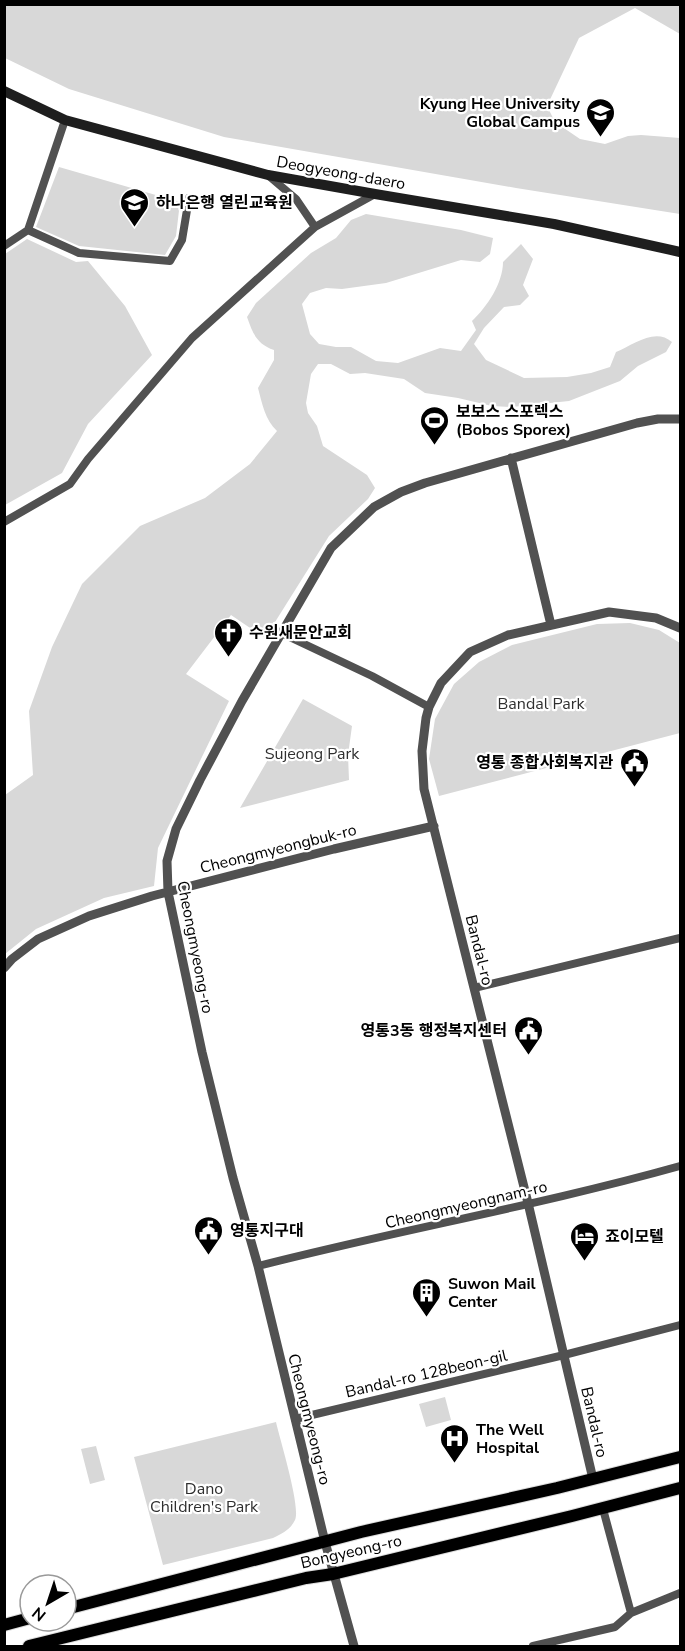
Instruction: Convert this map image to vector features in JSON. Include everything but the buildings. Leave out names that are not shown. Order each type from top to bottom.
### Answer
[{"type":"main road","name":"Deogyeong-daero","points":[[4,91],[64,120],[268,175],[554,224],[681,252]]},
{"type":"main road","name":"Bongyeong-ro","points":[[78,1606],[361,1532],[681,1457]]},
{"type":"main road","name":"Bongyeong-ro","points":[[29,1647],[306,1578],[333,1574],[603,1509],[681,1488]]},
{"type":"street","points":[[4,246],[28,230],[64,120]]},
{"type":"street","points":[[268,175],[296,199],[315,227]]},
{"type":"street","points":[[4,522],[70,484],[88,459],[192,338],[315,227],[375,194]]},
{"type":"street","points":[[28,230],[79,253],[170,261],[182,240],[189,198]]},
{"type":"street","name":"Cheongmyeong-ro","points":[[354,1647],[333,1574],[258,1266],[233,1178],[202,1052],[168,892],[167,861],[176,829],[242,700],[280,633],[331,548],[374,507],[401,492],[425,483],[512,458],[637,423],[658,419],[681,419]]},
{"type":"street","points":[[512,458],[551,625]]},
{"type":"street","name":"Bandal-ro","points":[[593,1479],[528,1203],[424,789],[422,751],[429,707],[441,683],[470,652],[508,635],[609,612],[656,618],[681,628]]},
{"type":"street","points":[[280,633],[372,676],[429,707]]},
{"type":"street","name":"Cheongmyeongbuk-ro","points":[[4,968],[38,939],[89,916],[168,892],[434,826]]},
{"type":"street","points":[[474,988],[681,938]]},
{"type":"street","name":"Cheongmyeongnam-ro","points":[[258,1266],[634,1179],[681,1166]]},
{"type":"street","name":"Bandal-ro 128beon-gil","points":[[296,1419],[681,1325]]},
{"type":"street","points":[[603,1509],[631,1613]]},
{"type":"street","points":[[533,1647],[615,1627],[631,1613],[681,1593]]},
{"type":"green space","points":[[4,5],[680,5],[680,34],[635,8],[579,38],[547,106],[555,122],[580,139],[605,144],[628,136],[680,138],[680,214],[224,137],[69,89],[5,58]]},
{"type":"green space","points":[[59,167],[180,202],[176,236],[165,255],[79,246],[36,227]]},
{"type":"green space","points":[[366,214],[461,230],[493,238],[490,254],[480,262],[461,260],[386,283],[342,289],[326,288],[310,293],[302,304],[310,334],[319,344],[351,347],[376,361],[398,363],[440,348],[461,351],[476,330],[472,321],[488,302],[497,286],[503,262],[521,244],[533,259],[523,285],[529,296],[520,305],[504,307],[484,328],[474,344],[486,360],[524,378],[567,377],[610,367],[616,352],[644,339],[658,336],[672,342],[666,352],[638,366],[620,381],[569,401],[512,407],[492,406],[425,393],[404,379],[365,373],[350,374],[331,364],[318,364],[311,374],[306,403],[308,413],[317,426],[323,446],[367,475],[375,488],[368,499],[329,536],[265,638],[231,615],[186,674],[229,701],[158,848],[154,886],[104,898],[36,929],[5,954],[5,795],[33,775],[29,711],[52,647],[82,584],[140,526],[205,498],[250,464],[277,431],[267,417],[258,388],[274,360],[274,350],[263,345],[256,338],[247,317],[256,303],[311,253],[336,238],[351,220]]},
{"type":"green space","points":[[27,239],[76,262],[88,261],[125,306],[152,355],[88,424],[62,473],[5,505],[5,254]]},
{"type":"green space","name":"Bandal Park","points":[[630,623],[659,630],[680,643],[680,733],[439,796],[429,759],[435,719],[454,684],[479,662],[512,645],[597,624]]},
{"type":"green space","name":"Sujeong Park","points":[[303,699],[352,726],[348,755],[349,780],[240,808]]},
{"type":"green space","points":[[445,1397],[451,1420],[426,1427],[419,1404]]},
{"type":"green space","name":"Dano Children's Park","points":[[276,1422],[295,1502],[295,1520],[291,1526],[273,1538],[163,1565],[134,1457]]},
{"type":"green space","points":[[96,1446],[105,1480],[90,1484],[81,1449]]},
{"type":"place","name":"Kyung Hee University Global Campus","points":[[601,138]]},
{"type":"place","name":"하나은행 열린교육원","points":[[135,228]]},
{"type":"place","name":"보보스 스포렉스 (Bobos Sporex)","points":[[435,446]]},
{"type":"place","name":"수원새문안교회","points":[[228,658]]},
{"type":"place","name":"영통 종합사회복지관","points":[[634,788]]},
{"type":"place","name":"영통3동 행정복지센터","points":[[528,1056]]},
{"type":"place","name":"영통지구대","points":[[209,1256]]},
{"type":"place","name":"죠이모텔","points":[[584,1262]]},
{"type":"place","name":"Suwon Mail Center","points":[[427,1318]]},
{"type":"place","name":"The Well Hospital","points":[[455,1464]]}]
